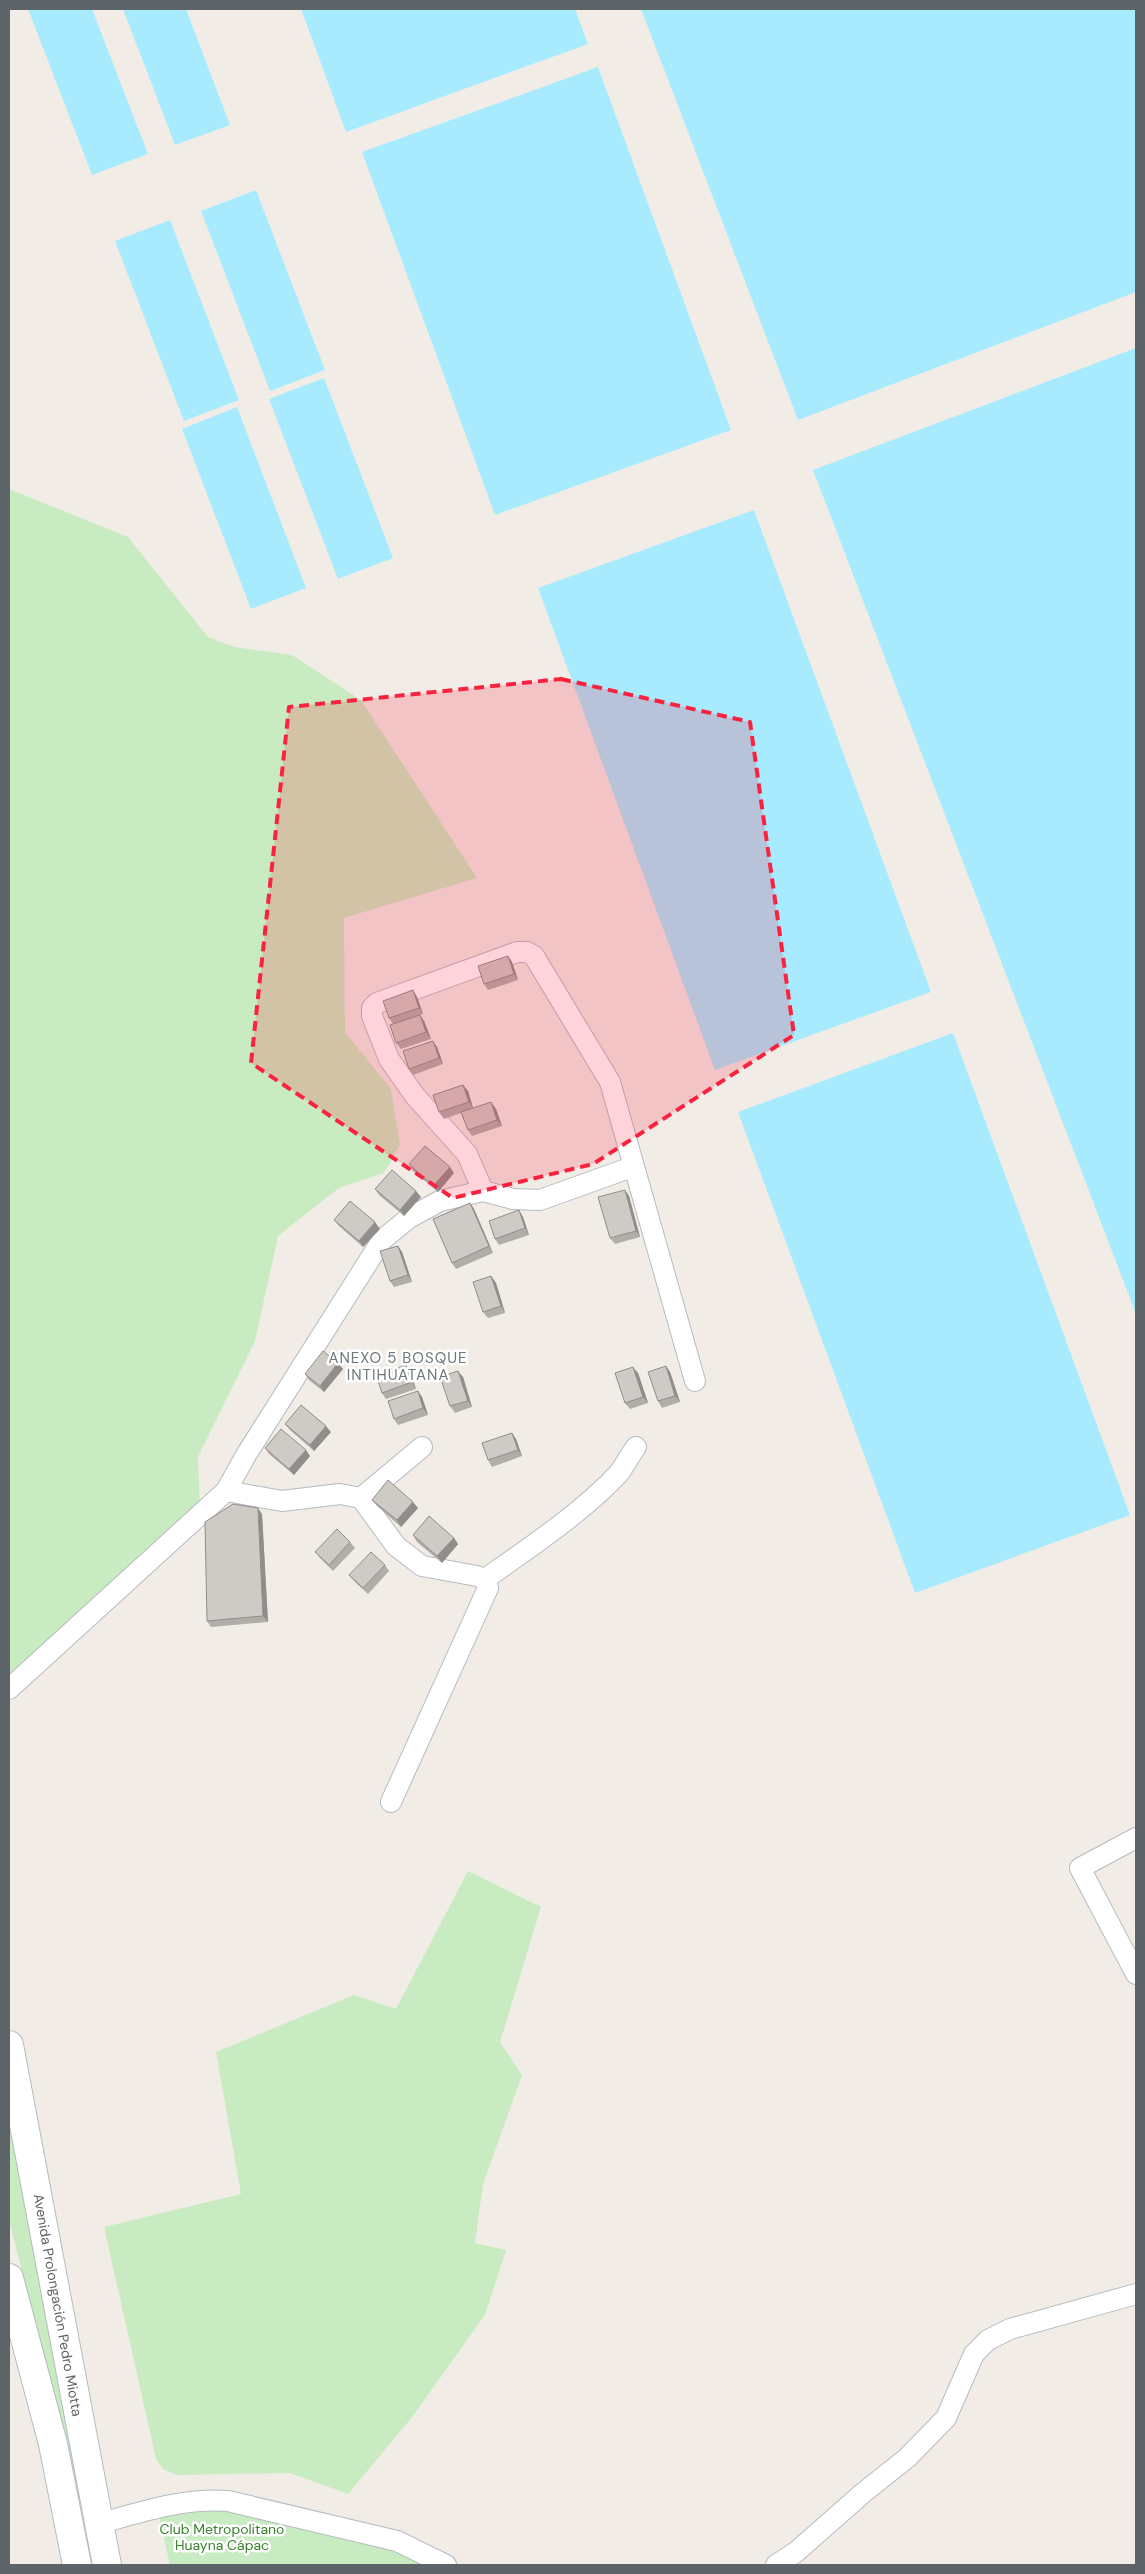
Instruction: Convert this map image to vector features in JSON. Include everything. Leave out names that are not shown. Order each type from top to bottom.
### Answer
[{"type":"main road","name":"Avenida Prolongación Pedro Miotta","points":[[9,2045],[107,2565]]},
{"type":"main road","points":[[9,2278],[54,2444],[77,2565]]},
{"type":"street","points":[[483,1191],[467,1154],[414,1096],[389,1059],[372,1016],[372,1008],[377,1003],[517,952],[527,952],[534,956],[610,1082],[632,1167],[695,1381]]},
{"type":"street","points":[[9,1689],[226,1491],[246,1455],[382,1240],[409,1218],[440,1201],[483,1191],[513,1199],[540,1200],[632,1167]]},
{"type":"street","points":[[360,1498],[422,1447]]},
{"type":"street","points":[[485,1580],[549,1533],[594,1495],[620,1472],[636,1447]]},
{"type":"street","points":[[226,1491],[282,1501],[340,1494],[360,1498],[396,1546],[422,1566],[477,1576],[485,1580],[488,1588],[391,1802]]},
{"type":"street","points":[[1135,1969],[1080,1868],[1136,1838]]},
{"type":"street","points":[[776,2565],[796,2552],[863,2492],[907,2458],[946,2418],[974,2354],[988,2340],[1010,2329],[1136,2294]]},
{"type":"street","points":[[98,2524],[180,2502],[202,2499],[228,2501],[397,2541],[446,2565]]},
{"type":"highlighted area","points":[[561,679],[750,722],[794,1035],[593,1164],[453,1198],[251,1063],[289,707]]},
{"type":"green space","points":[[9,489],[128,537],[208,637],[234,647],[292,655],[361,700],[477,878],[344,918],[345,1032],[391,1089],[400,1145],[384,1173],[339,1188],[278,1236],[255,1341],[198,1457],[200,1510],[9,1685]]},
{"type":"green space","points":[[468,1871],[541,1907],[500,2042],[522,2075],[483,2184],[475,2243],[506,2250],[485,2315],[413,2416],[348,2494],[290,2473],[176,2475],[163,2469],[156,2459],[104,2227],[241,2194],[216,2052],[354,1995],[396,2009]]},
{"type":"green space","points":[[9,2120],[80,2499],[9,2220]]},
{"type":"green space","name":"Club Metropolitano Huayna Cápac","points":[[222,2508],[389,2550],[425,2565],[170,2565],[159,2516],[200,2509]]},
{"type":"water","points":[[28,9],[92,9],[148,154],[92,175]]},
{"type":"water","points":[[123,9],[186,9],[230,125],[175,145]]},
{"type":"water","points":[[301,9],[575,9],[588,44],[346,132]]},
{"type":"water","points":[[641,9],[1136,9],[1136,292],[798,420]]},
{"type":"water","points":[[598,67],[731,430],[495,515],[362,152]]},
{"type":"water","points":[[256,190],[325,370],[270,391],[201,211]]},
{"type":"water","points":[[170,220],[239,400],[184,421],[115,241]]},
{"type":"water","points":[[1136,348],[1136,1314],[813,470]]},
{"type":"water","points":[[324,378],[393,558],[338,579],[269,399]]},
{"type":"water","points":[[237,407],[306,588],[251,609],[182,429]]},
{"type":"water","points":[[754,510],[931,992],[715,1070],[538,588]]},
{"type":"water","points":[[953,1033],[1130,1515],[915,1593],[738,1112]]},
{"type":"building","points":[[508,956],[514,974],[484,984],[478,966]]},
{"type":"building","points":[[413,990],[419,1008],[389,1018],[383,1001]]},
{"type":"building","points":[[420,1015],[426,1032],[396,1043],[390,1025]]},
{"type":"building","points":[[433,1041],[439,1058],[409,1069],[403,1051]]},
{"type":"building","points":[[463,1085],[469,1102],[439,1112],[433,1095]]},
{"type":"building","points":[[491,1102],[497,1120],[468,1130],[461,1112]]},
{"type":"building","points":[[425,1146],[450,1167],[433,1186],[409,1164]]},
{"type":"building","points":[[392,1170],[416,1191],[400,1210],[375,1189]]},
{"type":"building","points":[[625,1190],[636,1231],[610,1238],[598,1197]]},
{"type":"building","points":[[350,1201],[375,1222],[359,1241],[334,1220]]},
{"type":"building","points":[[470,1203],[489,1246],[452,1263],[433,1219]]},
{"type":"building","points":[[519,1210],[525,1228],[495,1239],[489,1221]]},
{"type":"building","points":[[398,1246],[408,1275],[390,1281],[380,1251]]},
{"type":"building","points":[[491,1276],[501,1306],[483,1312],[473,1282]]},
{"type":"building","points":[[323,1351],[338,1363],[320,1386],[305,1374]]},
{"type":"building","points":[[406,1365],[412,1382],[382,1393],[376,1375]]},
{"type":"building","points":[[666,1366],[675,1396],[658,1401],[648,1372]]},
{"type":"building","points":[[633,1367],[643,1397],[625,1403],[615,1373]]},
{"type":"building","points":[[458,1371],[468,1401],[450,1406],[440,1377]]},
{"type":"building","points":[[418,1391],[423,1408],[394,1419],[388,1401]]},
{"type":"building","points":[[301,1405],[326,1426],[310,1445],[285,1424]]},
{"type":"building","points":[[281,1429],[306,1450],[289,1469],[265,1448]]},
{"type":"building","points":[[512,1433],[518,1450],[488,1460],[482,1443]]},
{"type":"building","points":[[388,1480],[413,1502],[397,1520],[372,1500]]},
{"type":"building","points":[[233,1504],[258,1508],[263,1616],[207,1621],[205,1522]]},
{"type":"building","points":[[429,1516],[454,1538],[437,1556],[413,1535]]},
{"type":"building","points":[[337,1529],[350,1542],[329,1565],[315,1552]]},
{"type":"building","points":[[371,1552],[385,1565],[363,1588],[349,1575]]},
{"type":"district","name":"ANEXO 5 BOSQUE INTIHUATANA","points":[[398,1366]]}]
